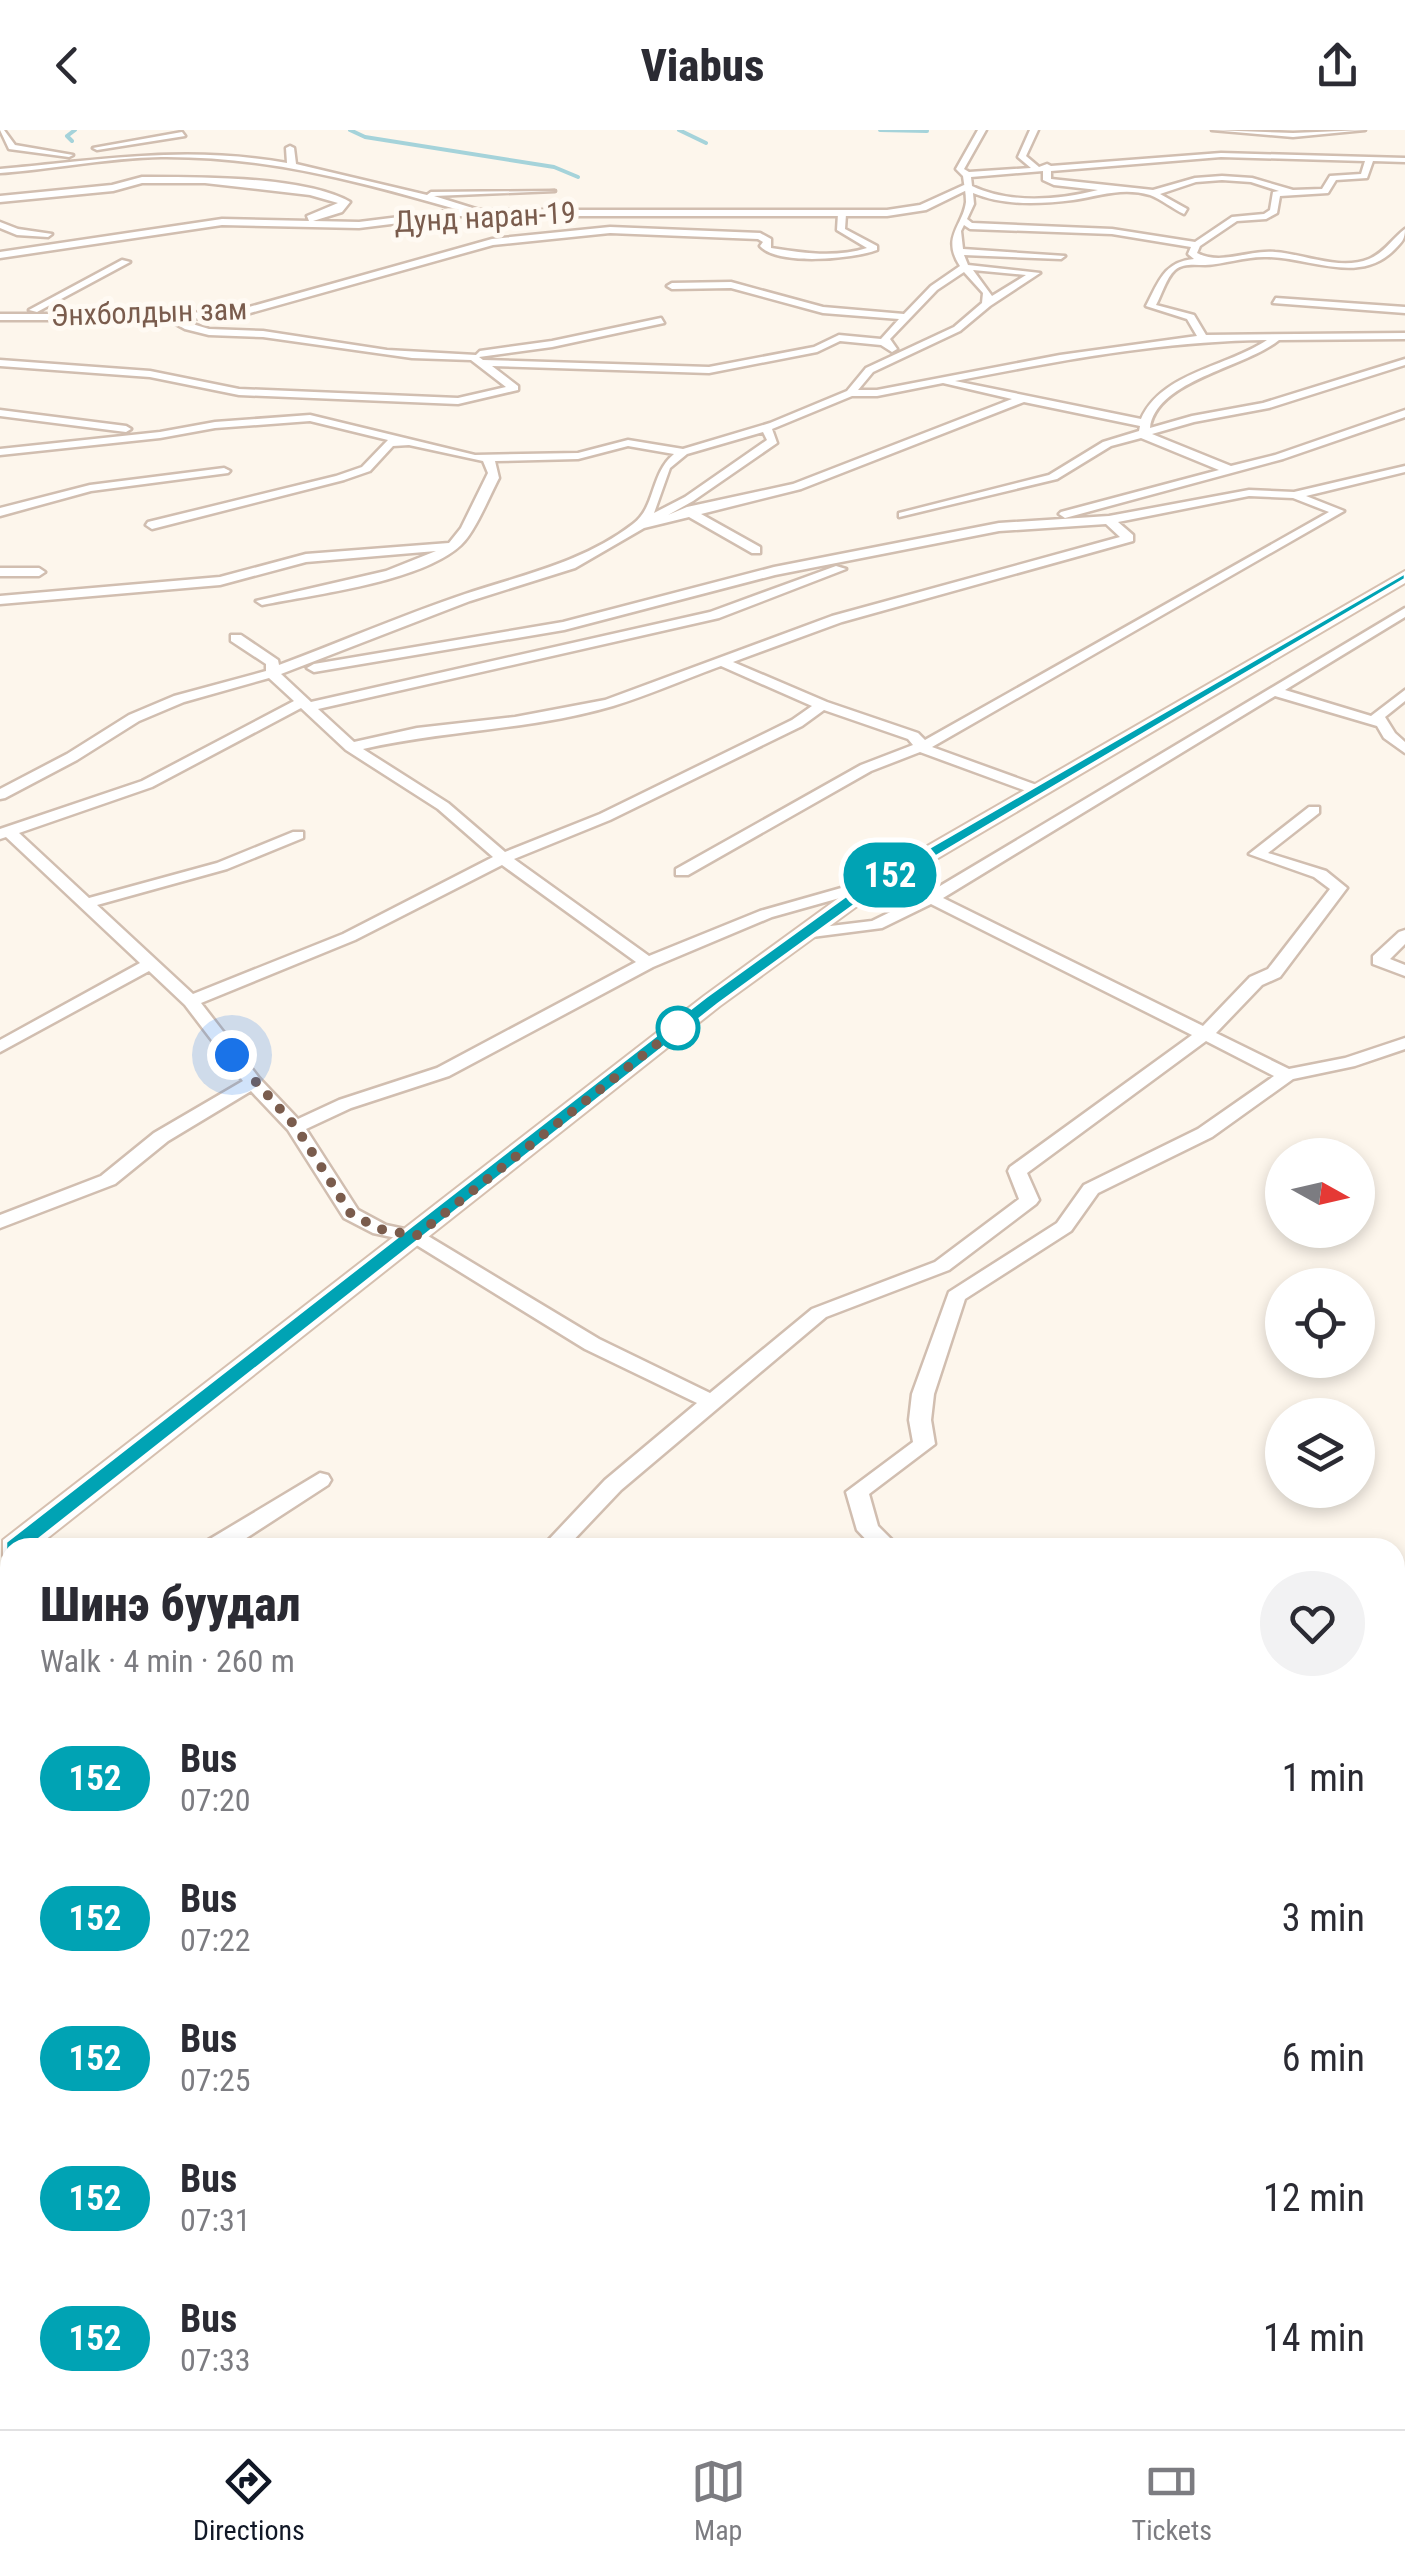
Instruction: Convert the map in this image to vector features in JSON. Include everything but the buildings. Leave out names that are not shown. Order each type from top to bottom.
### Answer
[{"type":"main road","points":[[26,1538],[712,1001],[880,882],[1405,576]]},
{"type":"street","points":[[0,130],[12,147]]},
{"type":"street","points":[[982,130],[960,169],[968,181],[970,204],[958,231],[964,266],[986,287],[987,304]]},
{"type":"street","points":[[1034,130],[1022,157],[1035,167]]},
{"type":"street","points":[[1216,130],[1293,134],[1361,130]]},
{"type":"street","points":[[45,154],[181,132]]},
{"type":"street","points":[[0,146],[106,159]]},
{"type":"street","points":[[290,148],[292,169]]},
{"type":"street","points":[[968,181],[1035,167],[1221,154],[1405,160]]},
{"type":"street","points":[[0,171],[186,155],[410,190],[476,212]]},
{"type":"street","points":[[1215,262],[1192,254],[1196,245],[1234,218],[1266,216],[1274,211],[1276,194],[1325,191],[1333,178],[1364,176],[1370,158]]},
{"type":"street","points":[[1048,166],[1047,180],[1054,183],[1152,193],[1184,211]]},
{"type":"street","points":[[1152,193],[1196,180],[1222,178],[1252,180],[1290,192]]},
{"type":"street","points":[[0,199],[113,188],[142,180],[205,180],[311,192],[345,202],[338,210],[296,224]]},
{"type":"street","points":[[968,181],[1021,200],[1074,200],[1109,188]]},
{"type":"street","name":"Дунд наран-19","points":[[0,255],[222,222],[359,224],[476,212],[842,214],[922,208],[968,181]]},
{"type":"street","points":[[410,190],[551,191]]},
{"type":"street","name":"Энхболдын зам","points":[[0,316],[174,318],[244,312],[492,242],[610,230],[760,236],[768,241],[764,246],[768,250],[800,254],[856,254],[874,248],[841,230],[842,214]]},
{"type":"street","points":[[965,221],[970,226],[1111,232],[1196,245]]},
{"type":"street","points":[[0,225],[17,232],[48,234]]},
{"type":"street","points":[[1203,338],[1196,332],[1191,317],[1151,306],[1162,274],[1176,264],[1215,262],[1250,254],[1361,266],[1405,232]]},
{"type":"street","points":[[959,252],[1061,256]]},
{"type":"street","points":[[23,316],[125,262]]},
{"type":"street","points":[[851,393],[854,385],[888,360],[956,329],[1034,273],[964,266],[934,288],[884,342]]},
{"type":"street","points":[[672,286],[731,285],[823,310],[908,317]]},
{"type":"street","points":[[1276,301],[1405,310]]},
{"type":"street","points":[[174,318],[187,327],[214,332],[269,335],[345,349],[463,356],[552,344],[661,321]]},
{"type":"street","points":[[640,525],[653,505],[665,467],[683,452],[766,427],[851,393],[878,393],[1203,338],[1405,336]]},
{"type":"street","points":[[478,363],[709,370],[817,349],[839,338],[884,342],[892,349],[888,360]]},
{"type":"street","points":[[1143,429],[1154,401],[1172,388],[1257,353],[1274,340]]},
{"type":"street","points":[[0,363],[150,374],[239,392],[458,401],[514,388],[463,356]]},
{"type":"street","points":[[903,515],[1053,477],[1107,444],[1143,429],[1265,406],[1405,362]]},
{"type":"street","points":[[938,381],[1143,429],[1228,470]]},
{"type":"street","points":[[215,425],[254,410],[373,397]]},
{"type":"street","points":[[640,525],[797,487],[1022,399]]},
{"type":"street","points":[[272,674],[463,646],[600,617],[774,571],[1030,524],[1228,470],[1405,412]]},
{"type":"street","points":[[0,413],[43,418],[66,426],[133,429],[160,435]]},
{"type":"street","points":[[0,452],[160,435],[215,425],[310,418],[452,455],[578,456],[628,443],[683,452]]},
{"type":"street","points":[[0,795],[72,758],[134,718],[179,699],[272,674],[466,598],[572,565],[689,499],[772,441],[766,427]]},
{"type":"street","points":[[152,525],[340,478],[366,469],[390,444],[411,442]]},
{"type":"street","points":[[262,601],[397,570],[454,546],[495,477],[493,465],[486,458]]},
{"type":"street","points":[[1030,524],[1109,520],[1248,493],[1294,495],[1405,469]]},
{"type":"street","points":[[0,512],[90,488],[224,471]]},
{"type":"street","points":[[682,872],[866,768],[921,745],[1338,511],[1294,495]]},
{"type":"street","points":[[688,511],[756,550]]},
{"type":"street","points":[[351,747],[417,732],[514,721],[608,703],[838,619],[1130,538],[1109,520]]},
{"type":"street","points":[[0,600],[220,581],[306,558],[454,546]]},
{"type":"street","points":[[714,1403],[592,1344],[416,1236],[380,1229],[351,1214],[296,1127],[252,1082],[191,1001],[5,833],[163,777],[304,705],[714,615],[879,554]]},
{"type":"street","points":[[0,572],[39,572]]},
{"type":"street","points":[[812,932],[876,925],[931,898],[1405,612]]},
{"type":"street","points":[[236,638],[273,663],[272,674]]},
{"type":"street","points":[[723,662],[822,705],[913,736],[921,745],[1037,790]]},
{"type":"street","points":[[272,674],[296,692],[304,705],[351,747],[443,806],[503,858],[647,963]]},
{"type":"street","points":[[1275,692],[1385,724]]},
{"type":"street","points":[[1405,694],[1378,716],[1389,735],[1405,749]]},
{"type":"street","points":[[191,1001],[348,937],[503,858],[605,817],[797,723],[822,705]]},
{"type":"street","points":[[562,1538],[614,1485],[819,1314],[942,1266],[1029,1200],[1017,1171],[1208,1032],[1256,981],[1274,972],[1339,888],[1320,874],[1257,854],[1314,810]]},
{"type":"street","points":[[83,904],[222,866],[298,834]]},
{"type":"street","points":[[296,1127],[345,1104],[443,1072],[647,963],[766,914],[880,882]]},
{"type":"street","points":[[931,898],[1066,968],[1208,1032],[1287,1075]]},
{"type":"street","points":[[1405,935],[1379,960],[1405,970]]},
{"type":"street","points":[[0,1046],[148,965]]},
{"type":"street","points":[[877,1538],[868,1530],[858,1492],[924,1444],[920,1420],[923,1394],[956,1296],[1064,1226],[1091,1189],[1205,1133],[1287,1075],[1380,1054],[1405,1044]]},
{"type":"street","points":[[0,1222],[108,1180],[161,1137],[252,1082]]},
{"type":"street","points":[[229,1538],[320,1480]]},
{"type":"waterway","points":[[72,141],[67,136],[75,130]]},
{"type":"waterway","points":[[350,130],[365,137],[554,167],[578,177]]},
{"type":"waterway","points":[[679,130],[706,143]]},
{"type":"waterway","points":[[880,130],[927,131]]},
{"type":"bus line","name":"152","points":[[27,1538],[712,1001],[812,932],[852,899],[1405,576]]},
{"type":"route","points":[[232,1055],[282,1116],[296,1127],[351,1214],[380,1229],[416,1236],[681,1025],[678,1028]]}]
